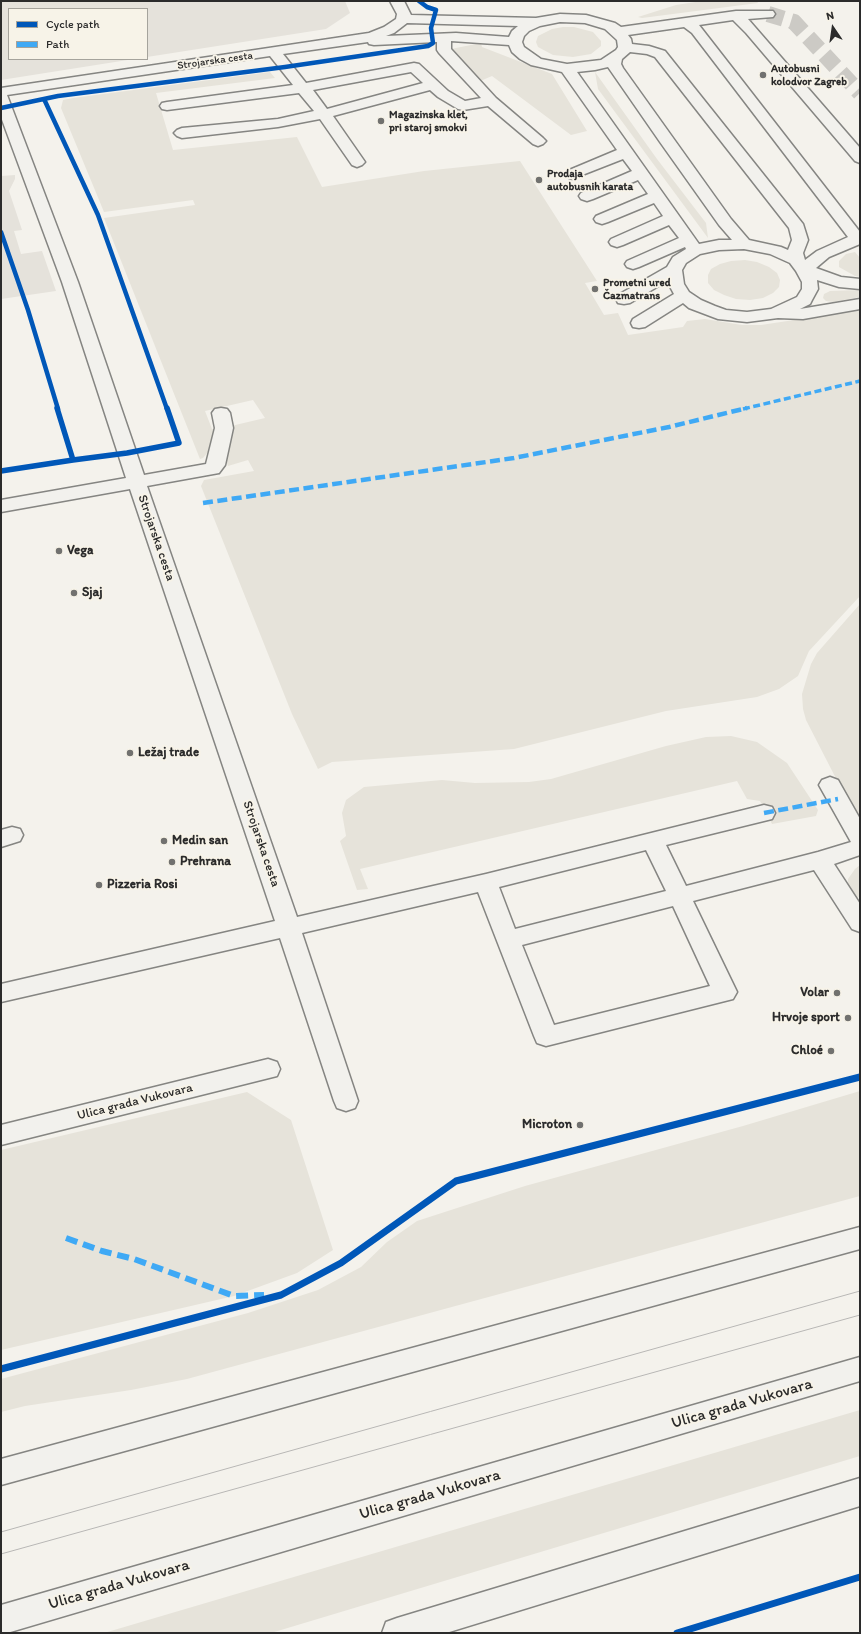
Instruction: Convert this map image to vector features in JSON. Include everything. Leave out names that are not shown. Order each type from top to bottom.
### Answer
[{"type":"street","points":[[396,1],[403,10],[404,18],[536,22],[560,18],[586,19],[610,26],[624,39],[620,53],[614,64],[616,68],[664,139],[725,222],[744,244]]},
{"type":"street","points":[[618,32],[736,15],[768,14]]},
{"type":"street","points":[[736,15],[751,30],[860,158]]},
{"type":"street","name":"Strojarska cesta","points":[[1,92],[358,40],[381,34],[397,26],[404,18]]},
{"type":"street","points":[[536,22],[524,28],[517,34],[515,42],[517,49],[525,56],[536,62],[551,66],[567,68],[595,66],[620,53],[649,50],[660,54],[797,227],[800,240],[795,253],[810,282],[810,289],[807,296],[798,304],[774,314]]},
{"type":"street","points":[[686,22],[697,30],[858,239],[800,264]]},
{"type":"street","points":[[332,44],[444,37],[473,37],[515,42]]},
{"type":"street","points":[[444,37],[444,50],[491,101],[538,141]]},
{"type":"street","points":[[274,52],[324,114],[357,162]]},
{"type":"street","points":[[167,106],[302,88],[414,67],[443,94],[463,106],[491,101]]},
{"type":"street","points":[[567,68],[660,201],[719,245],[744,244],[775,250],[818,275],[840,282],[860,284]]},
{"type":"street","points":[[182,133],[278,123],[324,114],[432,85]]},
{"type":"street","name":"Strojarska cesta","points":[[1,97],[70,282],[289,927]]},
{"type":"street","points":[[606,224],[660,201]]},
{"type":"street","points":[[606,224],[660,201]]},
{"type":"street","points":[[606,224],[660,201]]},
{"type":"street","points":[[606,224],[660,201]]},
{"type":"street","points":[[606,224],[660,201]]},
{"type":"street","points":[[660,201],[678,277]]},
{"type":"street","points":[[606,224],[670,260],[678,277],[695,304],[724,315],[747,317],[774,314],[803,314],[860,304]]},
{"type":"street","points":[[678,277],[632,311],[678,277]]},
{"type":"street","points":[[137,482],[212,469],[216,465],[224,428],[221,413]]},
{"type":"street","name":"Strojarska cesta","points":[[1,506],[137,482]]},
{"type":"street","points":[[830,785],[860,838]]},
{"type":"street","points":[[1,993],[486,882],[764,813]]},
{"type":"street","points":[[486,882],[546,1036],[725,992],[653,841]]},
{"type":"street","points":[[508,940],[820,860],[860,847]]},
{"type":"street","points":[[820,860],[860,923]]},
{"type":"street","points":[[289,927],[346,1101]]},
{"type":"street","name":"Ulica grada Vukovara","points":[[1,1135],[268,1069]]},
{"type":"street","points":[[1,1472],[860,1238]]},
{"type":"street","name":"Ulica grada Vukovara","points":[[1,1620],[860,1369]]},
{"type":"street","points":[[397,1633],[860,1492]]},
{"type":"shaded area","points":[[1,1],[345,1],[350,13],[326,29],[148,57],[148,8],[8,8],[8,60],[128,60],[1,80]]},
{"type":"shaded area","points":[[702,1],[757,1],[758,3],[642,18],[638,17],[676,5]]},
{"type":"shaded area","points":[[574,27],[593,32],[601,41],[601,46],[591,54],[573,57],[553,55],[538,47],[536,42],[538,36],[552,29]]},
{"type":"shaded area","points":[[481,43],[482,47],[552,74],[587,131],[571,135],[492,76],[478,82],[446,50]]},
{"type":"shaded area","points":[[270,72],[275,78],[156,93],[173,150],[297,137],[322,187],[424,171],[520,161],[597,281],[585,283],[604,315],[618,313],[628,335],[683,327],[687,321],[705,319],[742,325],[761,325],[860,310],[860,596],[809,651],[798,676],[779,689],[757,697],[666,711],[514,749],[332,762],[318,769],[292,714],[201,486],[204,480],[254,471],[248,460],[228,466],[224,455],[231,426],[265,418],[253,400],[205,411],[212,429],[216,429],[208,452],[203,458],[200,459],[104,218],[195,205],[193,200],[104,212],[61,108],[63,100],[73,98]]},
{"type":"shaded area","points":[[595,72],[657,159],[706,223],[708,238],[598,89]]},
{"type":"shaded area","points":[[15,175],[15,179],[9,191],[22,230],[14,231],[21,254],[42,251],[56,291],[1,299],[1,176]]},
{"type":"shaded area","points":[[855,252],[860,258],[860,277],[855,276],[839,267],[839,261],[846,254]]},
{"type":"shaded area","points":[[745,260],[757,262],[769,267],[777,273],[780,280],[779,287],[773,293],[763,298],[750,300],[736,299],[724,295],[714,290],[708,283],[708,275],[711,269],[720,264],[731,261]]},
{"type":"shaded area","points":[[860,290],[860,297],[833,302],[826,301],[823,298],[824,294],[830,291]]},
{"type":"shaded area","points":[[860,604],[860,817],[846,798],[806,720],[803,709],[802,694],[811,664],[817,653]]},
{"type":"shaded area","points":[[731,736],[757,742],[787,763],[818,810],[816,816],[772,824],[760,801],[747,799],[737,781],[360,869],[368,889],[357,890],[340,841],[346,836],[342,813],[346,800],[364,787],[442,780],[475,783],[529,782],[551,779],[666,746],[706,737]]},
{"type":"shaded area","points":[[860,865],[860,897],[854,898],[848,890],[848,879]]},
{"type":"shaded area","points":[[860,1091],[860,1196],[187,1379],[131,1390],[25,1406],[1,1412],[1,1379],[248,1313],[318,1290],[361,1267],[387,1242],[417,1221],[525,1186],[743,1126]]},
{"type":"shaded area","points":[[247,1092],[291,1120],[333,1250],[297,1273],[234,1296],[1,1350],[1,1150]]},
{"type":"shaded area","points":[[860,1410],[860,1456],[271,1633],[104,1633]]},
{"type":"tunnel","points":[[768,14],[794,22],[860,93]]},
{"type":"tram line","points":[[1,1532],[860,1291]]},
{"type":"tram line","points":[[1,1554],[860,1315]]},
{"type":"marked path","points":[[203,503],[514,458],[669,427],[860,381]]},
{"type":"marked path","points":[[764,813],[838,799]]},
{"type":"marked path","points":[[66,1238],[102,1251],[134,1259],[234,1296],[264,1295]]},
{"type":"cycle path","points":[[1,108],[58,96],[285,67],[428,46],[433,43],[431,28],[436,10],[427,7],[419,1]]},
{"type":"cycle path","points":[[1,232],[28,310],[73,460],[127,453],[179,443],[98,215],[44,99]]},
{"type":"cycle path","points":[[1,471],[73,460]]},
{"type":"cycle path","points":[[1,1369],[281,1295],[341,1263],[456,1181],[860,1077]]},
{"type":"cycle path","points":[[677,1633],[860,1577]]},
{"type":"place","name":"Autobusni kolodvor Zagreb","points":[[763,75]]},
{"type":"place","name":"Magazinska klet, pri staroj smokvi","points":[[381,121]]},
{"type":"place","name":"Prodaja autobusnih karata","points":[[539,180]]},
{"type":"place","name":"Prometni ured Čazmatrans","points":[[595,289]]},
{"type":"place","name":"Vega","points":[[59,551]]},
{"type":"place","name":"Sjaj","points":[[74,593]]},
{"type":"place","name":"Ležaj trade","points":[[130,753]]},
{"type":"place","name":"Medin san","points":[[164,841]]},
{"type":"place","name":"Prehrana","points":[[172,862]]},
{"type":"place","name":"Pizzeria Rosi","points":[[99,885]]},
{"type":"place","name":"Volar","points":[[837,993]]},
{"type":"place","name":"Hrvoje sport","points":[[848,1018]]},
{"type":"place","name":"Chloé","points":[[831,1051]]},
{"type":"place","name":"Microton","points":[[580,1125]]}]
